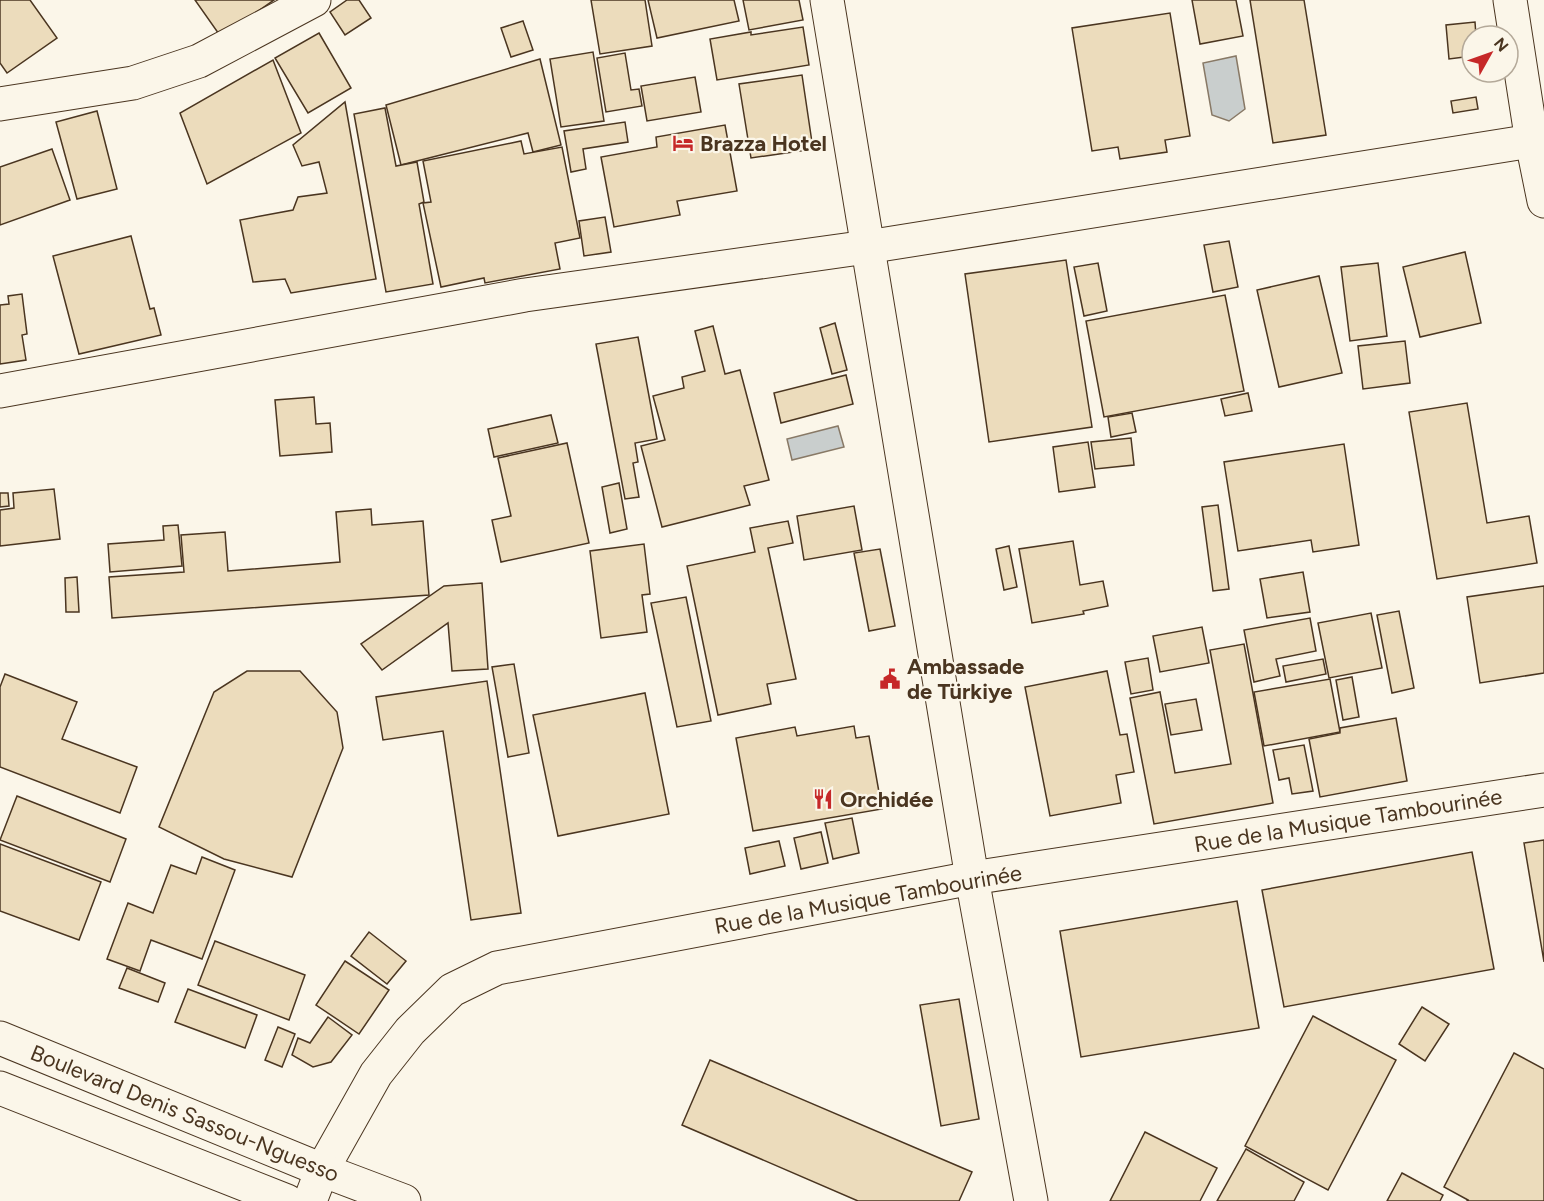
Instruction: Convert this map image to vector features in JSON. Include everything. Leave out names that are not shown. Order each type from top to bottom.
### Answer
[{"type":"street","points":[[0,104],[133,83],[199,61],[314,0]]},
{"type":"street","points":[[827,0],[972,878],[1031,1201]]},
{"type":"street","points":[[1510,0],[1538,141],[1544,201]]},
{"type":"street","points":[[0,391],[525,296],[867,247],[1538,141]]},
{"type":"street","name":"Rue de la Musique Tambourinée","points":[[310,1201],[322,1170],[376,1074],[410,1031],[452,990],[497,968],[972,878],[1544,790]]},
{"type":"street","points":[[7,1090],[11,1042]]},
{"type":"street","name":"Boulevard Denis Sassou-Nguesso","points":[[11,1042],[322,1170],[404,1201]]},
{"type":"street","name":"Boulevard Denis Sassou-Nguesso","points":[[7,1090],[287,1201]]},
{"type":"shaded area","points":[[1236,56],[1245,109],[1229,121],[1212,115],[1203,63]]},
{"type":"shaded area","points":[[838,426],[844,447],[792,460],[787,439]]},
{"type":"building","points":[[0,0],[30,0],[57,38],[7,73],[0,63]]},
{"type":"building","points":[[195,0],[274,0],[221,37]]},
{"type":"building","points":[[347,0],[359,0],[371,18],[345,35],[330,12]]},
{"type":"building","points":[[591,0],[645,0],[652,46],[600,54]]},
{"type":"building","points":[[648,0],[734,0],[739,21],[657,38]]},
{"type":"building","points":[[743,0],[799,0],[803,20],[749,30]]},
{"type":"building","points":[[1192,0],[1236,0],[1243,36],[1200,44]]},
{"type":"building","points":[[1250,0],[1304,0],[1326,135],[1273,143]]},
{"type":"building","points":[[1170,13],[1190,136],[1165,140],[1167,152],[1120,159],[1118,147],[1092,151],[1072,28]]},
{"type":"building","points":[[523,21],[533,50],[511,57],[501,28]]},
{"type":"building","points":[[1475,22],[1475,24],[1460,24],[1460,58],[1449,59],[1446,25]]},
{"type":"building","points":[[803,27],[809,65],[717,80],[710,39]]},
{"type":"building","points":[[319,33],[351,88],[308,113],[275,58]]},
{"type":"building","points":[[593,52],[604,121],[561,127],[550,59]]},
{"type":"building","points":[[625,53],[631,90],[639,89],[642,106],[606,112],[597,58]]},
{"type":"building","points":[[540,59],[561,145],[533,152],[528,133],[401,165],[386,105]]},
{"type":"building","points":[[273,60],[301,133],[207,184],[180,113]]},
{"type":"building","points":[[802,75],[813,149],[751,158],[739,84]]},
{"type":"building","points":[[695,77],[701,112],[647,121],[641,86]]},
{"type":"building","points":[[1476,97],[1478,109],[1453,113],[1451,101]]},
{"type":"building","points":[[345,102],[376,279],[291,293],[285,279],[253,282],[240,220],[293,210],[298,197],[327,193],[319,162],[302,166],[293,145]]},
{"type":"building","points":[[385,108],[396,166],[417,162],[424,202],[419,204],[433,284],[386,292],[354,114]]},
{"type":"building","points":[[97,111],[117,189],[77,199],[56,122]]},
{"type":"building","points":[[625,122],[628,142],[583,149],[586,169],[571,172],[564,131]]},
{"type":"building","points":[[725,125],[737,191],[677,201],[680,215],[614,227],[601,157],[657,147],[656,137]]},
{"type":"building","points":[[521,141],[524,154],[562,147],[580,238],[555,243],[560,269],[485,283],[484,278],[441,287],[423,203],[431,202],[423,161]]},
{"type":"building","points":[[52,149],[70,200],[0,225],[0,167]]},
{"type":"building","points":[[605,217],[611,252],[584,256],[579,221]]},
{"type":"building","points":[[131,236],[150,309],[154,308],[161,335],[79,354],[53,256]]},
{"type":"building","points":[[1229,241],[1238,287],[1213,292],[1204,245]]},
{"type":"building","points":[[1465,252],[1481,323],[1420,337],[1403,267]]},
{"type":"building","points":[[1066,260],[1092,427],[989,442],[965,274]]},
{"type":"building","points":[[1098,263],[1107,311],[1084,316],[1074,267]]},
{"type":"building","points":[[1378,263],[1387,336],[1350,341],[1341,267]]},
{"type":"building","points":[[1319,276],[1342,373],[1279,387],[1257,290]]},
{"type":"building","points":[[22,294],[27,334],[22,335],[26,360],[0,364],[0,305],[9,304],[8,296]]},
{"type":"building","points":[[1225,295],[1244,391],[1104,417],[1086,321]]},
{"type":"building","points":[[835,323],[847,370],[832,374],[820,328]]},
{"type":"building","points":[[713,326],[725,374],[740,370],[769,480],[744,486],[750,505],[662,527],[641,446],[665,440],[653,396],[684,388],[682,377],[705,371],[695,331]]},
{"type":"building","points":[[638,337],[657,439],[635,443],[638,462],[633,463],[639,497],[625,499],[596,344]]},
{"type":"building","points":[[1405,341],[1410,383],[1363,389],[1358,346]]},
{"type":"building","points":[[846,375],[853,404],[781,423],[774,393]]},
{"type":"building","points":[[1248,393],[1252,411],[1225,416],[1221,399]]},
{"type":"building","points":[[314,397],[316,424],[330,423],[332,452],[280,456],[275,400]]},
{"type":"building","points":[[1467,403],[1487,523],[1529,516],[1537,563],[1437,579],[1409,412]]},
{"type":"building","points":[[1132,413],[1136,432],[1111,437],[1108,417]]},
{"type":"building","points":[[551,415],[558,443],[494,457],[488,429]]},
{"type":"building","points":[[1131,438],[1134,465],[1095,469],[1091,442]]},
{"type":"building","points":[[1088,442],[1095,487],[1059,492],[1053,447]]},
{"type":"building","points":[[567,443],[589,543],[501,562],[492,520],[511,516],[498,458]]},
{"type":"building","points":[[1344,444],[1359,545],[1313,552],[1311,540],[1238,551],[1224,462]]},
{"type":"building","points":[[619,483],[627,529],[610,533],[602,487]]},
{"type":"building","points":[[54,489],[60,539],[0,546],[0,510],[14,508],[13,493]]},
{"type":"building","points":[[0,493],[8,493],[9,506],[0,507]]},
{"type":"building","points":[[1218,505],[1229,589],[1213,591],[1202,507]]},
{"type":"building","points":[[854,506],[862,550],[804,560],[797,516]]},
{"type":"building","points":[[371,509],[372,525],[423,521],[429,595],[112,618],[109,577],[184,572],[181,535],[225,532],[228,571],[340,562],[336,512]]},
{"type":"building","points":[[788,521],[793,543],[768,548],[796,679],[767,684],[771,704],[718,715],[687,566],[755,552],[750,528]]},
{"type":"building","points":[[178,525],[182,566],[110,572],[108,544],[164,540],[163,526]]},
{"type":"building","points":[[1073,541],[1080,585],[1103,581],[1108,606],[1083,611],[1084,614],[1032,623],[1019,549]]},
{"type":"building","points":[[644,544],[650,594],[642,595],[647,632],[601,638],[590,551]]},
{"type":"building","points":[[1009,546],[1017,587],[1004,590],[996,549]]},
{"type":"building","points":[[880,549],[895,626],[869,631],[854,553]]},
{"type":"building","points":[[1303,572],[1310,612],[1267,618],[1260,579]]},
{"type":"building","points":[[77,577],[79,612],[66,612],[65,578]]},
{"type":"building","points":[[482,583],[488,669],[452,671],[448,623],[382,670],[361,644],[444,586]]},
{"type":"building","points":[[1544,586],[1544,673],[1480,683],[1467,597]]},
{"type":"building","points":[[686,597],[711,721],[677,727],[651,603]]},
{"type":"building","points":[[1399,611],[1414,688],[1392,693],[1377,615]]},
{"type":"building","points":[[1371,613],[1382,668],[1329,678],[1318,623]]},
{"type":"building","points":[[1310,618],[1316,651],[1276,659],[1280,676],[1254,682],[1244,630]]},
{"type":"building","points":[[1202,627],[1209,663],[1160,672],[1153,636]]},
{"type":"building","points":[[1244,644],[1273,803],[1154,824],[1130,698],[1160,692],[1175,773],[1231,764],[1210,650]]},
{"type":"building","points":[[1148,658],[1153,690],[1131,694],[1125,662]]},
{"type":"building","points":[[1323,659],[1326,674],[1286,682],[1283,666]]},
{"type":"building","points":[[514,664],[529,753],[508,757],[492,667]]},
{"type":"building","points":[[247,671],[300,671],[337,712],[343,748],[292,877],[224,859],[159,827],[214,692]]},
{"type":"building","points":[[1107,671],[1120,735],[1127,734],[1134,772],[1116,775],[1121,803],[1050,816],[1025,687]]},
{"type":"building","points":[[5,674],[77,702],[62,739],[137,767],[120,813],[0,767],[0,687]]},
{"type":"building","points":[[1352,677],[1359,717],[1343,720],[1336,680]]},
{"type":"building","points":[[1330,679],[1340,732],[1264,746],[1254,692]]},
{"type":"building","points":[[487,681],[521,913],[471,920],[443,731],[383,740],[376,697]]},
{"type":"building","points":[[645,693],[669,814],[558,836],[533,715]]},
{"type":"building","points":[[1196,699],[1202,730],[1171,735],[1165,704]]},
{"type":"building","points":[[1396,718],[1407,781],[1320,797],[1309,739],[1340,733],[1340,728]]},
{"type":"building","points":[[854,726],[856,738],[869,736],[882,809],[753,831],[736,738],[795,727],[797,736]]},
{"type":"building","points":[[1304,745],[1313,791],[1292,794],[1289,778],[1279,780],[1273,750]]},
{"type":"building","points":[[17,796],[126,839],[110,882],[0,840]]},
{"type":"building","points":[[852,818],[859,853],[833,859],[825,823]]},
{"type":"building","points":[[821,832],[828,863],[801,869],[794,838]]},
{"type":"building","points":[[1544,840],[1544,962],[1524,843]]},
{"type":"building","points":[[779,841],[785,866],[750,874],[745,848]]},
{"type":"building","points":[[0,844],[101,882],[79,940],[0,911]]},
{"type":"building","points":[[1472,852],[1494,969],[1284,1007],[1262,890]]},
{"type":"building","points":[[202,857],[235,870],[202,959],[151,940],[140,971],[107,959],[128,903],[153,913],[171,865],[196,874]]},
{"type":"building","points":[[1237,901],[1259,1028],[1081,1057],[1060,931]]},
{"type":"building","points":[[369,932],[406,961],[387,984],[351,956]]},
{"type":"building","points":[[215,941],[305,975],[289,1020],[198,985]]},
{"type":"building","points":[[345,961],[389,990],[359,1034],[316,1005]]},
{"type":"building","points":[[127,968],[165,983],[158,1002],[119,988]]},
{"type":"building","points":[[188,989],[257,1015],[245,1048],[175,1022]]},
{"type":"building","points":[[959,999],[979,1119],[941,1126],[920,1005]]},
{"type":"building","points":[[1422,1007],[1449,1024],[1425,1061],[1399,1044]]},
{"type":"building","points":[[1313,1016],[1396,1060],[1328,1190],[1245,1146]]},
{"type":"building","points":[[328,1017],[352,1035],[331,1062],[313,1067],[292,1055],[298,1038],[310,1043]]},
{"type":"building","points":[[278,1027],[295,1034],[282,1067],[265,1060]]},
{"type":"building","points":[[1514,1053],[1544,1069],[1544,1201],[1467,1201],[1444,1187]]},
{"type":"building","points":[[710,1060],[972,1172],[959,1201],[858,1201],[682,1125]]},
{"type":"building","points":[[1145,1132],[1217,1168],[1200,1201],[1110,1201]]},
{"type":"building","points":[[1246,1149],[1304,1182],[1294,1201],[1217,1201]]},
{"type":"building","points":[[1402,1173],[1443,1195],[1440,1201],[1387,1201]]},
{"type":"place","name":"Brazza Hotel","points":[[683,143]]},
{"type":"place","name":"Ambassade de Türkiye","points":[[890,679]]},
{"type":"place","name":"Orchidée","points":[[823,799]]}]
